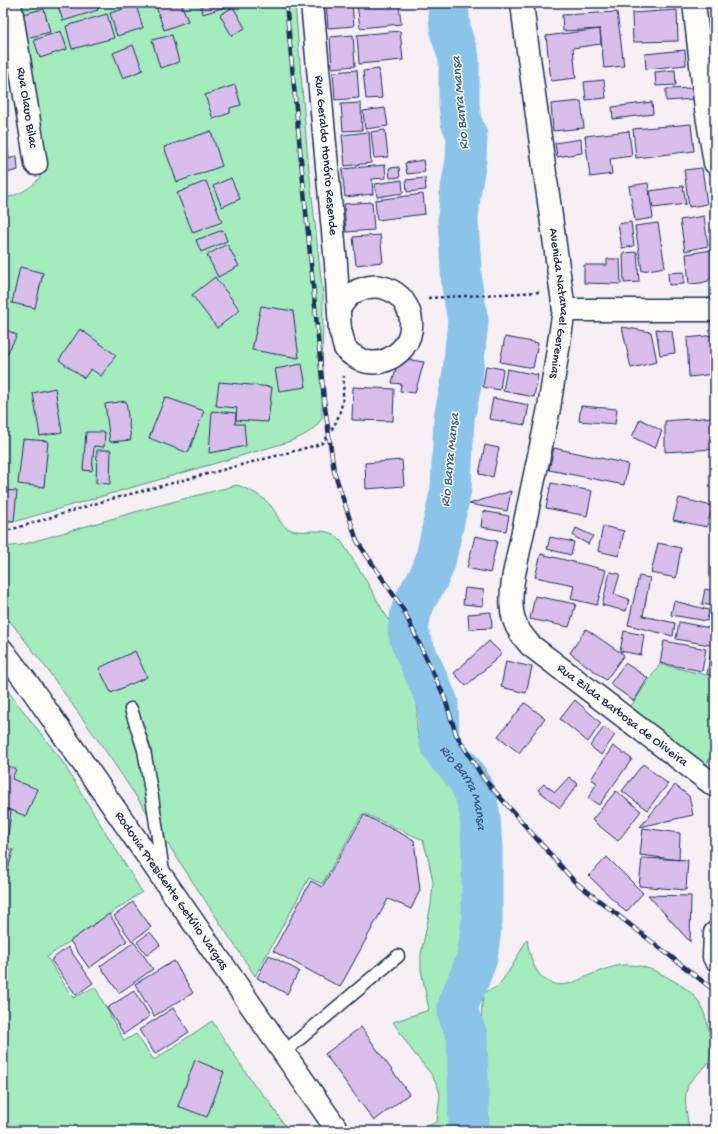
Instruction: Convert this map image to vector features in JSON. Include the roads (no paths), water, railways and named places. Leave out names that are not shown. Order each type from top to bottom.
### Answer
[{"type":"street","name":"Rua Olauo Bilac","points":[[10,3],[36,164]]},
{"type":"street","name":"Rua Geraldo Honório Resende","points":[[312,3],[339,308],[343,339],[357,358],[374,363],[382,362],[394,356],[403,348],[409,337],[412,324],[410,312],[404,301],[394,292],[383,287],[370,286],[358,290],[348,297],[339,308]]},
{"type":"street","name":"Avenida Natanael Geremias","points":[[522,3],[564,310],[549,408],[511,592],[511,607],[514,619],[519,631],[530,645]]},
{"type":"street","points":[[694,3],[706,109],[715,163]]},
{"type":"street","points":[[564,310],[715,310]]},
{"type":"street","name":"Rua Zilda Barbosa de Oliveira","points":[[530,645],[715,786]]},
{"type":"street","name":"Rodovia Presidente Getúlio Vargas","points":[[3,651],[32,688],[338,1131]]},
{"type":"street","points":[[715,934],[715,959]]},
{"type":"lane","points":[[131,709],[144,750],[164,879]]},
{"type":"lane","points":[[284,1052],[398,956]]},
{"type":"waterway","name":"Rio Barra Mansa","points":[[448,3],[451,34],[459,58],[459,105],[461,121],[467,136],[466,160],[460,195],[458,220],[462,286],[468,321],[462,380],[454,418],[451,489],[435,562],[411,612],[408,630],[411,642],[438,703],[439,740],[449,757],[460,768],[469,781],[476,797],[480,816],[482,850],[482,921],[477,958],[458,1007],[458,1014],[467,1035],[469,1131]]},
{"type":"railway","points":[[286,3],[324,400],[334,471],[357,541],[403,609],[444,696],[456,734],[484,779],[574,881],[715,991]]}]
